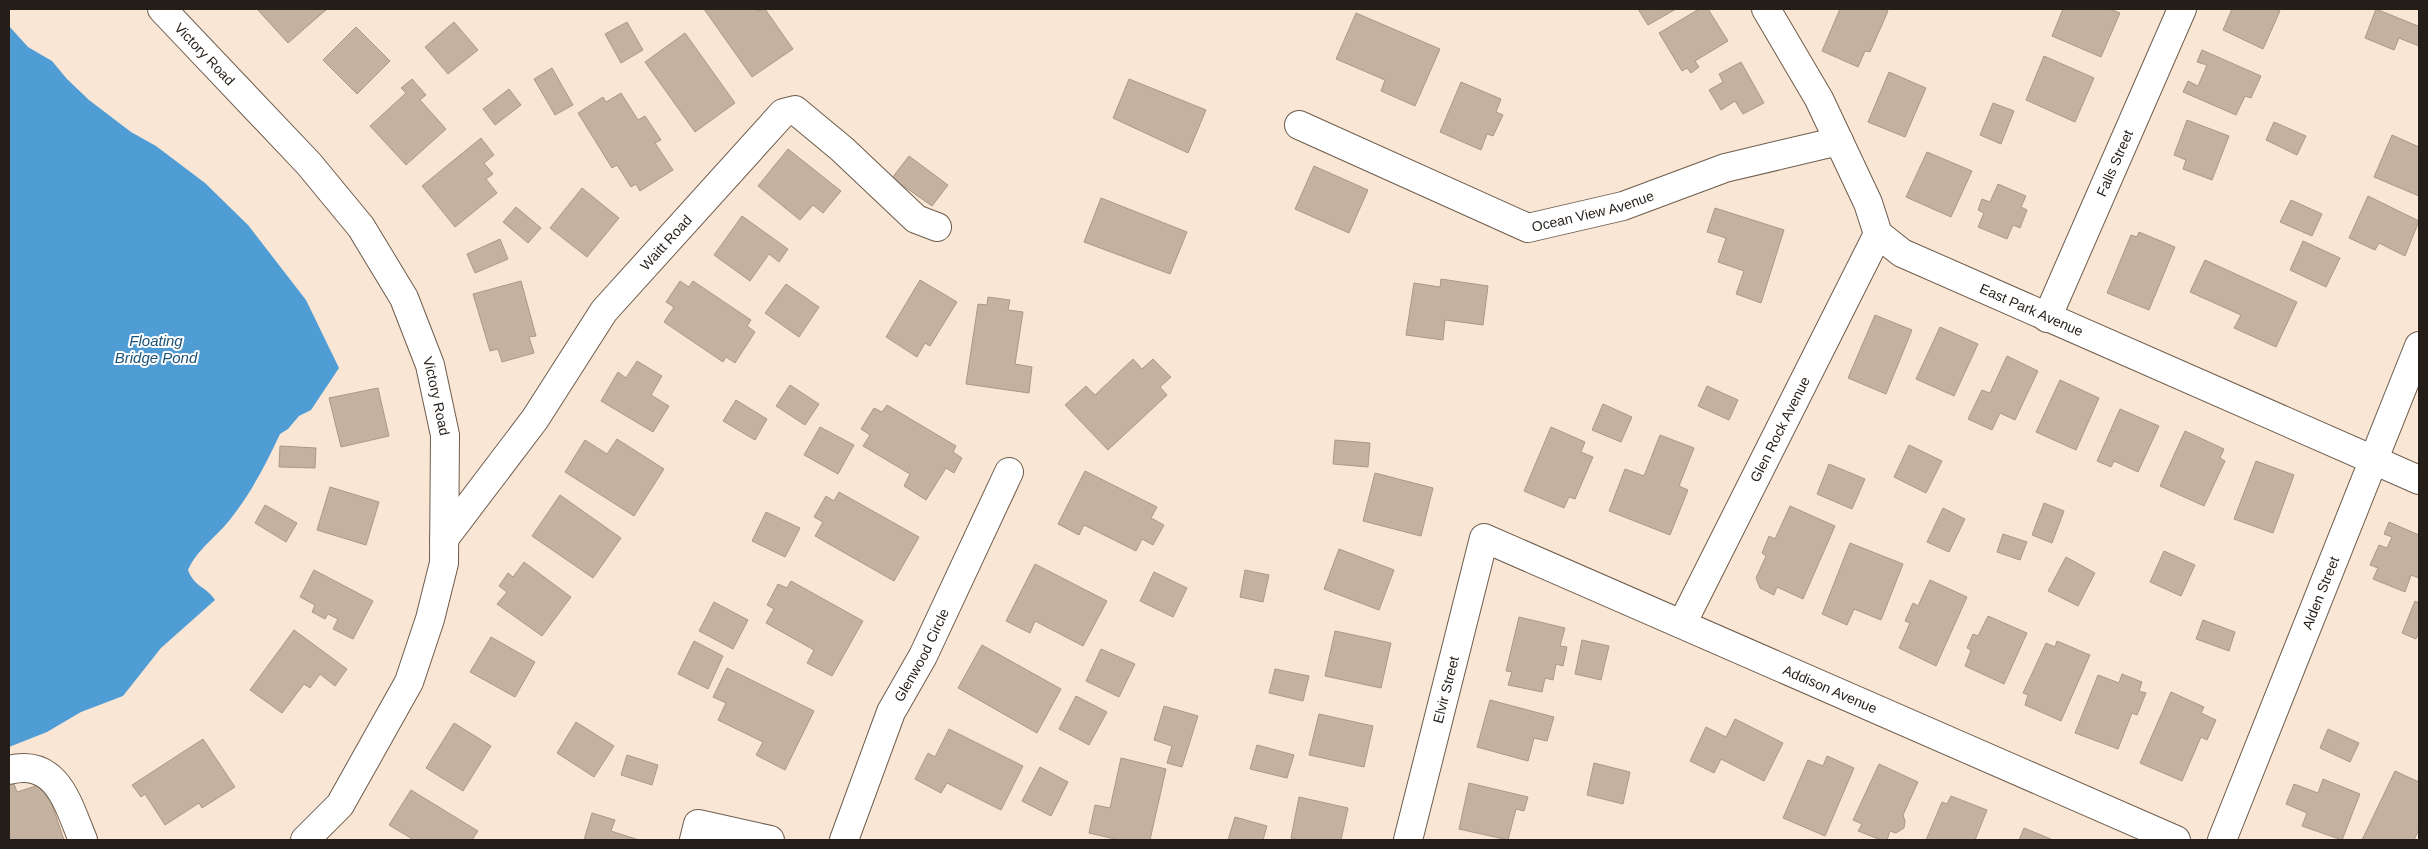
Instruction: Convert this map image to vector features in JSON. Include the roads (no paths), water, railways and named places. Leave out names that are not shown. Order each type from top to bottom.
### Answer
[{"type":"street","name":"Victory Road","points":[[162,9],[309,164],[361,227],[404,298],[430,365],[445,435],[444,563],[430,620],[409,682],[340,805],[305,840]]},
{"type":"street","points":[[1766,9],[1819,98],[1868,203],[1878,234]]},
{"type":"street","name":"Falls Street","points":[[2047,318],[2182,9]]},
{"type":"street","name":"Waitt Road","points":[[444,539],[535,419],[604,311],[783,113],[795,110],[842,149],[916,219],[936,227]]},
{"type":"street","name":"Ocean View Avenue","points":[[1299,125],[1528,228],[1623,206],[1725,168],[1839,141]]},
{"type":"street","name":"East Park Avenue","points":[[1878,234],[1902,254],[2419,480]]},
{"type":"street","name":"Glen Rock Avenue","points":[[1682,624],[1878,234]]},
{"type":"street","name":"Alden Street","points":[[2222,840],[2419,346]]},
{"type":"street","name":"Glenwood Circle","points":[[844,840],[891,712],[923,656],[1009,472]]},
{"type":"street","name":"Addison Avenue","points":[[1484,538],[2176,840]]},
{"type":"street","name":"Elvir Street","points":[[1408,840],[1484,538]]},
{"type":"street","points":[[15,768],[44,771],[60,787],[83,840]]},
{"type":"street","points":[[696,832],[770,840]]},
{"type":"water","name":"Floating Bridge Pond","points":[[9,26],[28,47],[52,61],[67,79],[89,100],[131,132],[156,146],[205,183],[248,225],[306,300],[339,368],[311,410],[299,416],[288,429],[280,434],[246,497],[226,524],[192,562],[188,570],[191,576],[215,600],[161,648],[123,696],[81,712],[47,732],[9,747]]}]
